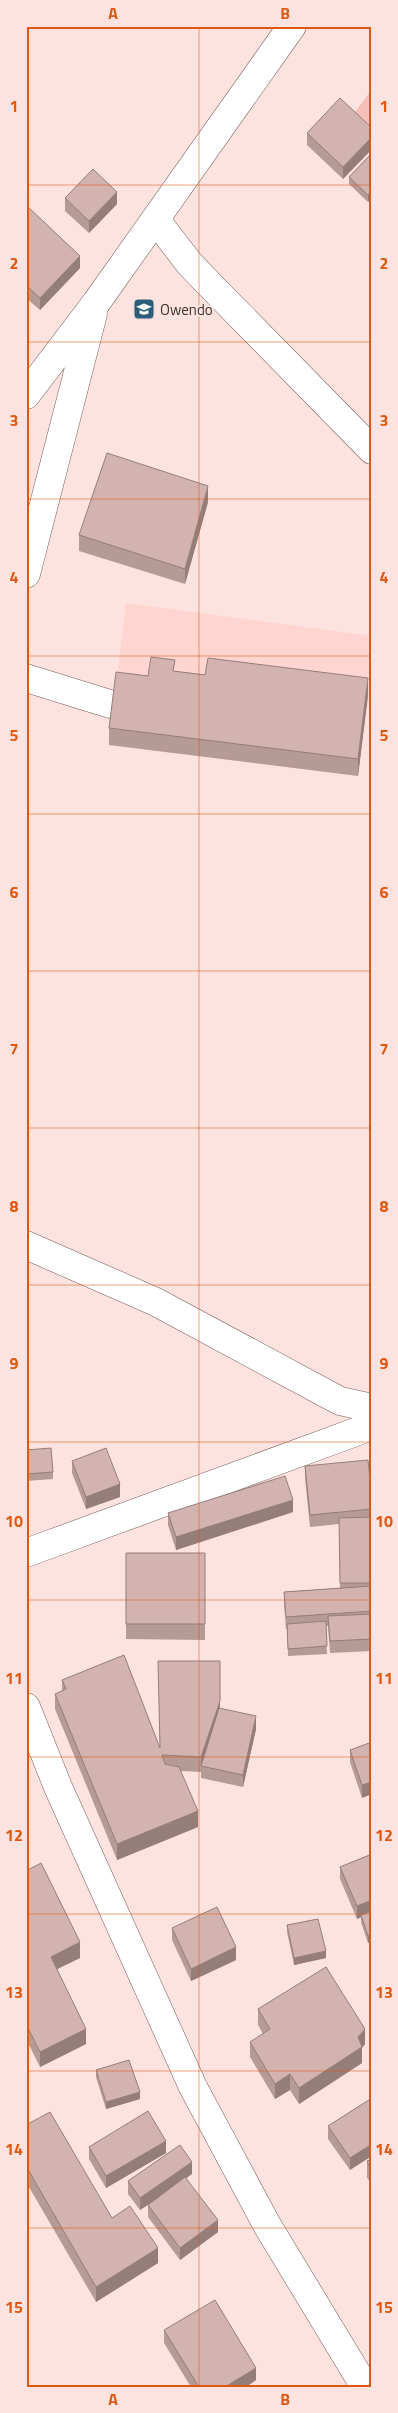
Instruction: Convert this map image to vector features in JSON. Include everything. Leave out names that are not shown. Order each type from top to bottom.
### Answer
[{"type":"street","points":[[26,395],[156,220],[292,26]]},
{"type":"street","points":[[156,220],[203,278],[372,450]]},
{"type":"street","points":[[26,574],[96,303]]},
{"type":"street","points":[[26,678],[110,704]]},
{"type":"street","points":[[26,1245],[156,1302],[340,1401],[372,1408]]},
{"type":"street","points":[[26,1552],[372,1426]]},
{"type":"street","points":[[26,1707],[58,1787],[193,2087],[267,2225],[364,2387]]},
{"type":"shaded area","points":[[372,89],[372,130],[352,116]]},
{"type":"shaded area","points":[[126,603],[372,636],[372,673],[358,776],[109,745]]},
{"type":"building","points":[[340,98],[372,128],[372,137],[343,167],[307,133]]},
{"type":"building","points":[[372,153],[372,191],[368,195],[349,177]]},
{"type":"building","points":[[93,169],[117,192],[89,221],[65,198]]},
{"type":"building","points":[[26,205],[80,256],[40,298],[26,285]]},
{"type":"building","points":[[107,453],[208,486],[185,569],[79,535]]},
{"type":"building","points":[[151,657],[175,660],[173,671],[205,675],[208,658],[368,678],[358,759],[109,728],[116,672],[148,676]]},
{"type":"building","points":[[51,1448],[53,1472],[26,1474],[26,1450]]},
{"type":"building","points":[[106,1448],[120,1484],[86,1497],[72,1461]]},
{"type":"building","points":[[368,1460],[372,1509],[310,1515],[305,1466]]},
{"type":"building","points":[[285,1476],[293,1500],[176,1537],[168,1513]]},
{"type":"building","points":[[372,1517],[372,1583],[340,1583],[339,1518]]},
{"type":"building","points":[[126,1553],[205,1553],[205,1624],[126,1624]]},
{"type":"building","points":[[372,1586],[372,1611],[286,1617],[284,1592]]},
{"type":"building","points":[[372,1614],[372,1639],[330,1641],[328,1616]]},
{"type":"building","points":[[326,1621],[327,1646],[288,1649],[287,1624]]},
{"type":"building","points":[[124,1655],[160,1748],[158,1661],[220,1661],[220,1701],[201,1757],[162,1755],[165,1764],[179,1767],[198,1811],[117,1844],[55,1694],[66,1689],[62,1680]]},
{"type":"building","points":[[219,1708],[256,1716],[243,1775],[201,1766]]},
{"type":"building","points":[[372,1742],[372,1782],[362,1785],[350,1750]]},
{"type":"building","points":[[372,1854],[372,1900],[357,1906],[340,1867]]},
{"type":"building","points":[[41,1863],[80,1942],[51,1957],[86,2029],[40,2052],[26,2024],[26,1871]]},
{"type":"building","points":[[217,1907],[236,1947],[191,1969],[172,1928]]},
{"type":"building","points":[[372,1911],[372,1934],[368,1936],[361,1915]]},
{"type":"building","points":[[318,1919],[326,1951],[294,1958],[287,1925]]},
{"type":"building","points":[[326,1967],[365,2029],[358,2037],[362,2047],[299,2088],[290,2074],[275,2084],[250,2042],[270,2029],[258,2009]]},
{"type":"building","points":[[129,2060],[140,2092],[106,2102],[96,2070]]},
{"type":"building","points":[[372,2098],[372,2144],[350,2158],[328,2126]]},
{"type":"building","points":[[148,2111],[166,2141],[106,2176],[89,2147]]},
{"type":"building","points":[[50,2112],[112,2218],[130,2206],[158,2248],[96,2287],[26,2166],[26,2125]]},
{"type":"building","points":[[180,2145],[192,2162],[140,2198],[128,2181]]},
{"type":"building","points":[[372,2159],[372,2172],[367,2161]]},
{"type":"building","points":[[185,2177],[218,2220],[180,2248],[148,2205]]},
{"type":"building","points":[[215,2300],[256,2368],[225,2387],[199,2387],[164,2330]]},
{"type":"place","name":"Owendo","points":[[144,309]]}]
